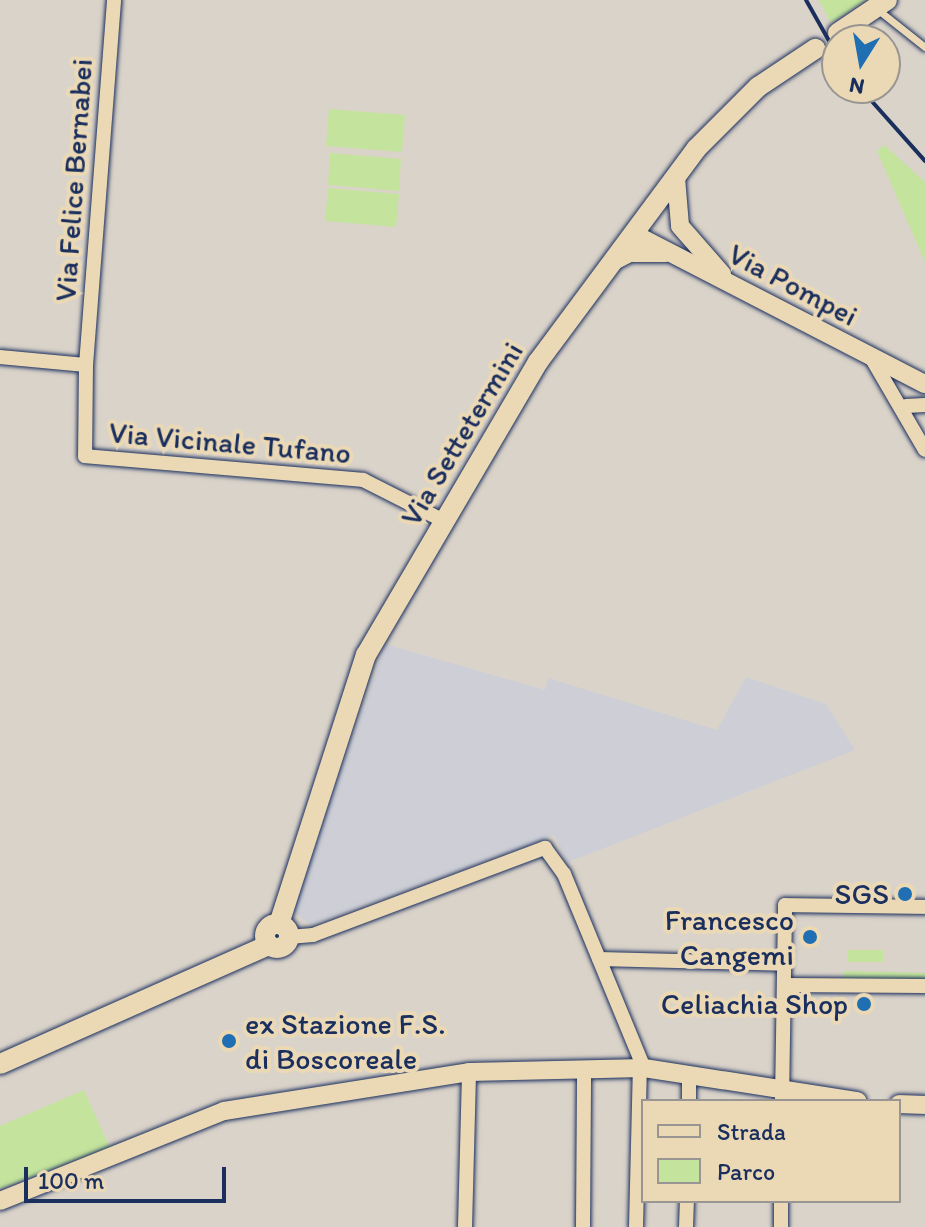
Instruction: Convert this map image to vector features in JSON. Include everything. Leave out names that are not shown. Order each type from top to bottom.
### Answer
[{"type":"main road","points":[[852,24],[882,4]]},
{"type":"main road","name":"Via Settetermini","points":[[0,1064],[269,945],[266,930],[284,930],[366,655],[538,362],[676,178],[758,87],[815,49]]},
{"type":"street","name":"Via Felice Bernabei","points":[[86,365],[114,0]]},
{"type":"street","points":[[676,178],[680,226],[732,285]]},
{"type":"street","name":"Via Pompei","points":[[634,234],[924,384]]},
{"type":"street","points":[[614,261],[630,253],[673,254]]},
{"type":"street","points":[[0,357],[86,365]]},
{"type":"street","points":[[872,359],[903,402],[925,450]]},
{"type":"street","name":"Via Vicinale Tufano","points":[[86,365],[85,456],[363,480],[444,521]]},
{"type":"street","points":[[903,402],[924,384]]},
{"type":"street","points":[[903,402],[925,405]]},
{"type":"street","points":[[284,930],[313,935],[545,848],[599,959],[642,1068],[636,1227]]},
{"type":"street","points":[[782,1095],[785,905],[925,907]]},
{"type":"street","points":[[599,959],[784,964]]},
{"type":"street","points":[[784,985],[925,986]]},
{"type":"street","points":[[0,1201],[224,1111],[469,1072],[642,1068],[782,1095],[832,1099]]},
{"type":"street","points":[[583,1227],[584,1069]]},
{"type":"street","points":[[465,1227],[469,1072]]},
{"type":"street","points":[[689,1075],[689,1099]]},
{"type":"street","points":[[901,1104],[925,1105]]},
{"type":"street","points":[[686,1227],[687,1203]]},
{"type":"street","points":[[781,1203],[781,1227]]},
{"type":"lane","points":[[882,4],[925,47]]},
{"type":"shaded area","points":[[385,644],[545,690],[548,678],[717,730],[746,677],[826,704],[855,750],[566,863],[555,835],[311,925],[292,911]]},
{"type":"green space","points":[[819,0],[867,0],[831,23]]},
{"type":"green space","points":[[329,109],[405,115],[402,152],[326,146]]},
{"type":"green space","points":[[884,145],[925,182],[925,262],[877,151]]},
{"type":"green space","points":[[330,153],[401,159],[399,191],[328,185]]},
{"type":"green space","points":[[328,188],[399,194],[396,227],[325,221]]},
{"type":"green space","points":[[848,950],[883,950],[883,962],[848,962]]},
{"type":"green space","points":[[844,971],[925,973],[925,980],[844,978]]},
{"type":"green space","points":[[84,1090],[110,1148],[0,1189],[0,1126]]},
{"type":"railway","points":[[806,0],[821,27]]},
{"type":"railway","points":[[874,104],[925,161]]},
{"type":"place","name":"SGS","points":[[905,894]]},
{"type":"place","name":"Francesco Cangemi","points":[[810,937]]},
{"type":"place","name":"Celiachia Shop","points":[[864,1004]]},
{"type":"place","name":"ex Stazione F.S. di Boscoreale","points":[[229,1041]]}]
